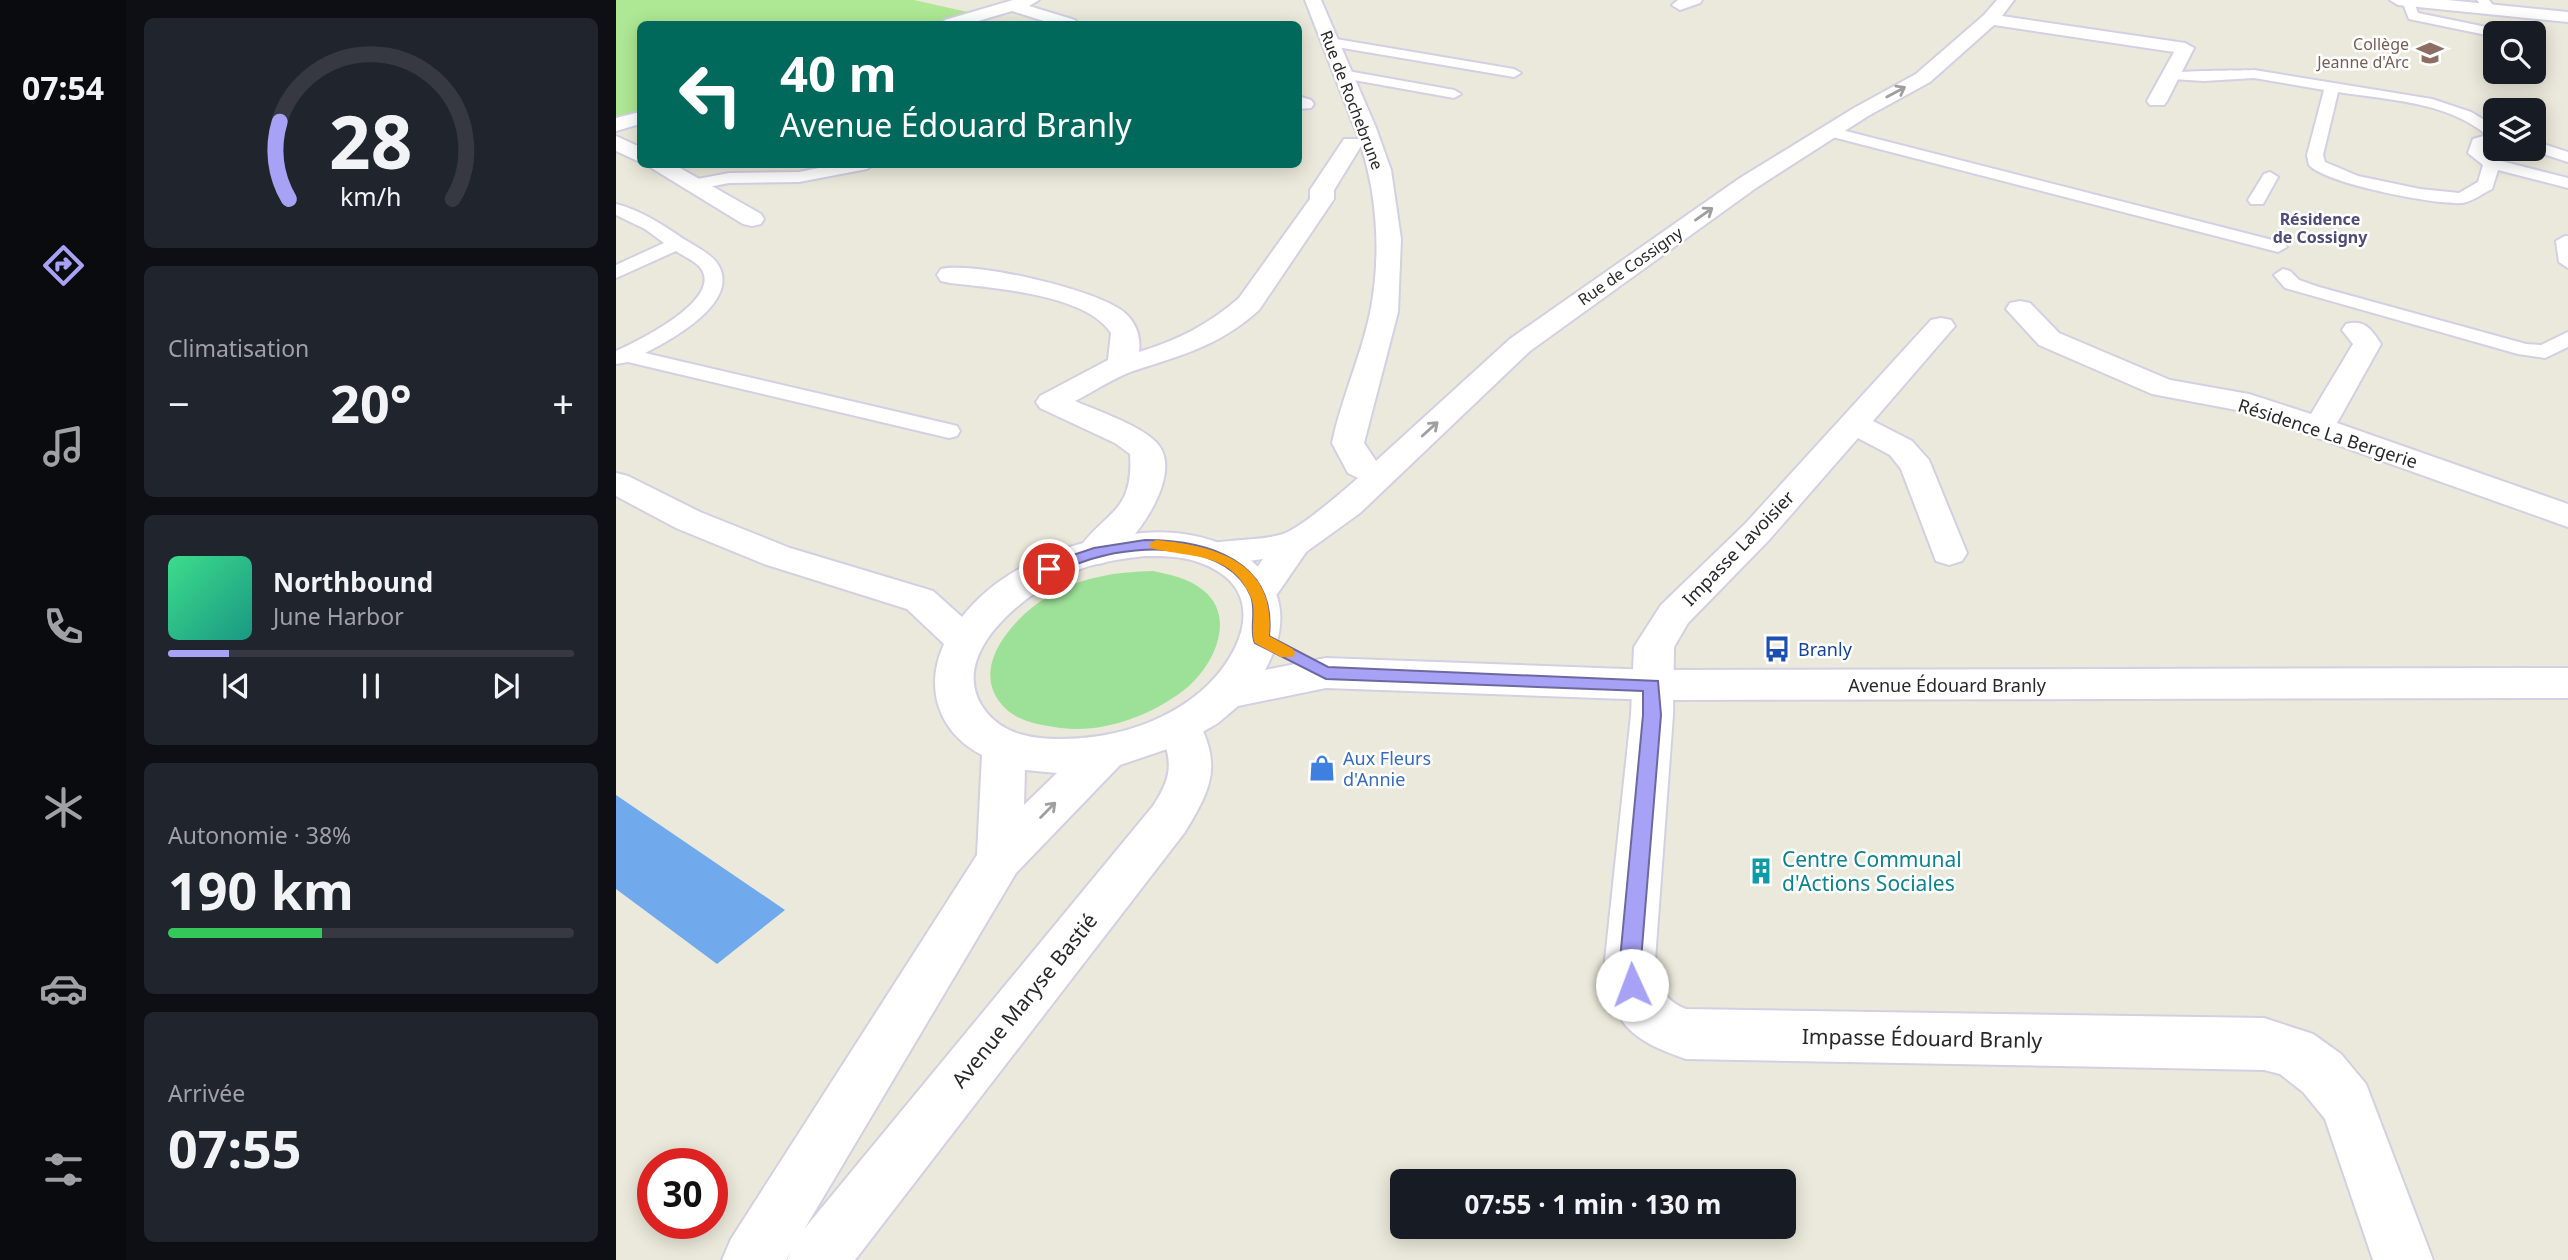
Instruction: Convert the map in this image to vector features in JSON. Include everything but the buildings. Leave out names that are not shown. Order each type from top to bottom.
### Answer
[{"type":"street","points":[[961,21],[1031,0]]},
{"type":"street","name":"Rue de Rochebrune","points":[[1313,0],[1366,128],[1380,170],[1389,239],[1384,312],[1348,443],[1360,466],[1379,475]]},
{"type":"street","name":"Rue de Cossigny","points":[[1258,594],[1293,544],[1348,505],[1520,345],[1748,183],[1861,112],[1923,78],[1990,19],[2006,0]]},
{"type":"street","points":[[2398,0],[2487,4],[2568,17]]},
{"type":"street","points":[[1013,6],[1060,21]]},
{"type":"street","points":[[1990,19],[2185,48],[2157,101]]},
{"type":"street","points":[[616,125],[637,119]]},
{"type":"street","points":[[616,142],[637,154]]},
{"type":"street","points":[[1094,553],[1137,511],[1149,468],[1146,450],[1126,436],[1051,402],[1121,365],[1179,350],[1240,313],[1322,199],[1322,190],[1352,144]]},
{"type":"street","points":[[663,168],[752,219]]},
{"type":"street","points":[[950,275],[1044,290],[1102,310],[1121,325],[1126,335],[1121,365]]},
{"type":"street","name":"Résidence La Bergerie","points":[[2020,309],[2049,339],[2163,388],[2249,403],[2568,516]]},
{"type":"street","name":"Impasse Lavoisier","points":[[1652,685],[1654,647],[1674,614],[1757,532],[1941,326]]},
{"type":"street","points":[[2319,427],[2367,344],[2356,330]]},
{"type":"street","points":[[1854,424],[1901,448],[1917,467],[1948,553]]},
{"type":"street","points":[[616,483],[688,520],[777,556],[924,602],[1009,593]]},
{"type":"street","points":[[1137,511],[1170,545]]},
{"type":"street","name":"Rue de Cossigny","points":[[1213,554],[1293,544]]},
{"type":"street","points":[[1170,545],[1213,554],[1241,571],[1258,594],[1263,615],[1261,639],[1242,676],[1225,694],[1205,711],[1180,726],[1144,742],[1105,753],[1069,757],[1034,755],[1004,747],[974,729],[957,703],[954,673],[965,641],[984,616],[1009,593],[1049,569],[1120,547],[1170,545]]},
{"type":"street","points":[[924,602],[965,641]]},
{"type":"street","name":"Avenue Édouard Branly","points":[[1261,639],[1326,673]]},
{"type":"street","name":"Avenue Édouard Branly","points":[[1225,694],[1326,673],[1652,685],[2568,683]]},
{"type":"street","name":"Impasse Édouard Branly","points":[[1652,685],[1652,715],[1630,960],[1632,985],[1641,1009],[1662,1026],[1686,1034],[2264,1044],[2294,1052],[2322,1073],[2347,1103],[2403,1260]]},
{"type":"street","name":"Avenue Maryse Bastié","points":[[817,1260],[1169,819],[1187,792],[1193,768],[1180,726]]},
{"type":"street","points":[[1000,859],[1004,747]]},
{"type":"street","points":[[752,1260],[1000,859],[1105,753]]},
{"type":"lane","points":[[2408,1],[2413,16],[2483,30]]},
{"type":"lane","points":[[1330,42],[1514,73]]},
{"type":"lane","points":[[1342,74],[1454,94]]},
{"type":"lane","points":[[2171,75],[2204,77],[2254,74],[2456,109],[2483,124]]},
{"type":"lane","points":[[2332,87],[2315,155],[2317,165],[2353,180],[2420,194],[2462,198],[2486,185],[2491,163]]},
{"type":"lane","points":[[1830,132],[2239,229],[2278,247]]},
{"type":"lane","points":[[2483,141],[2479,142],[2476,153],[2483,158]]},
{"type":"lane","points":[[2546,150],[2568,157]]},
{"type":"lane","points":[[2488,161],[2568,183]]},
{"type":"lane","points":[[693,185],[729,178],[799,177],[846,168]]},
{"type":"lane","points":[[2258,200],[2270,177]]},
{"type":"lane","points":[[616,209],[651,225],[709,265],[716,275],[715,288],[702,305],[681,324],[621,357]]},
{"type":"lane","points":[[2565,241],[2568,262]]},
{"type":"lane","points":[[616,272],[676,244]]},
{"type":"lane","points":[[2283,275],[2292,284],[2312,291],[2525,350],[2545,352],[2568,338]]},
{"type":"lane","points":[[621,357],[949,431]]},
{"type":"green space","points":[[616,0],[914,0],[972,13],[945,21],[637,21],[637,113],[616,119]]},
{"type":"green space","points":[[1153,571],[1197,586],[1213,601],[1218,613],[1220,626],[1214,652],[1189,686],[1145,713],[1112,725],[1094,728],[1061,728],[1040,724],[1018,717],[1006,709],[994,693],[990,677],[993,659],[1012,627],[1026,613],[1056,592],[1079,582],[1116,574]]},
{"type":"water","points":[[616,795],[785,910],[717,964],[616,889]]},
{"type":"slow traffic","points":[[1156,544],[1193,548],[1213,554],[1241,571],[1258,594],[1263,615],[1261,639],[1287,653]]},
{"type":"place","name":"Collège Jeanne d'Arc","points":[[2430,53]]},
{"type":"place","name":"Branly","points":[[1777,649]]},
{"type":"place","name":"Aux Fleurs d'Annie","points":[[1322,768]]},
{"type":"place","name":"Centre Communal d'Actions Sociales","points":[[1761,871]]},
{"type":"district","name":"Résidence de Cossigny","points":[[2320,228]]},
{"type":"route","points":[[1049,569],[1094,553],[1145,544],[1193,548],[1213,554],[1241,571],[1258,594],[1263,615],[1261,639],[1326,673],[1652,685],[1652,715],[1630,960],[1632,985]]}]
